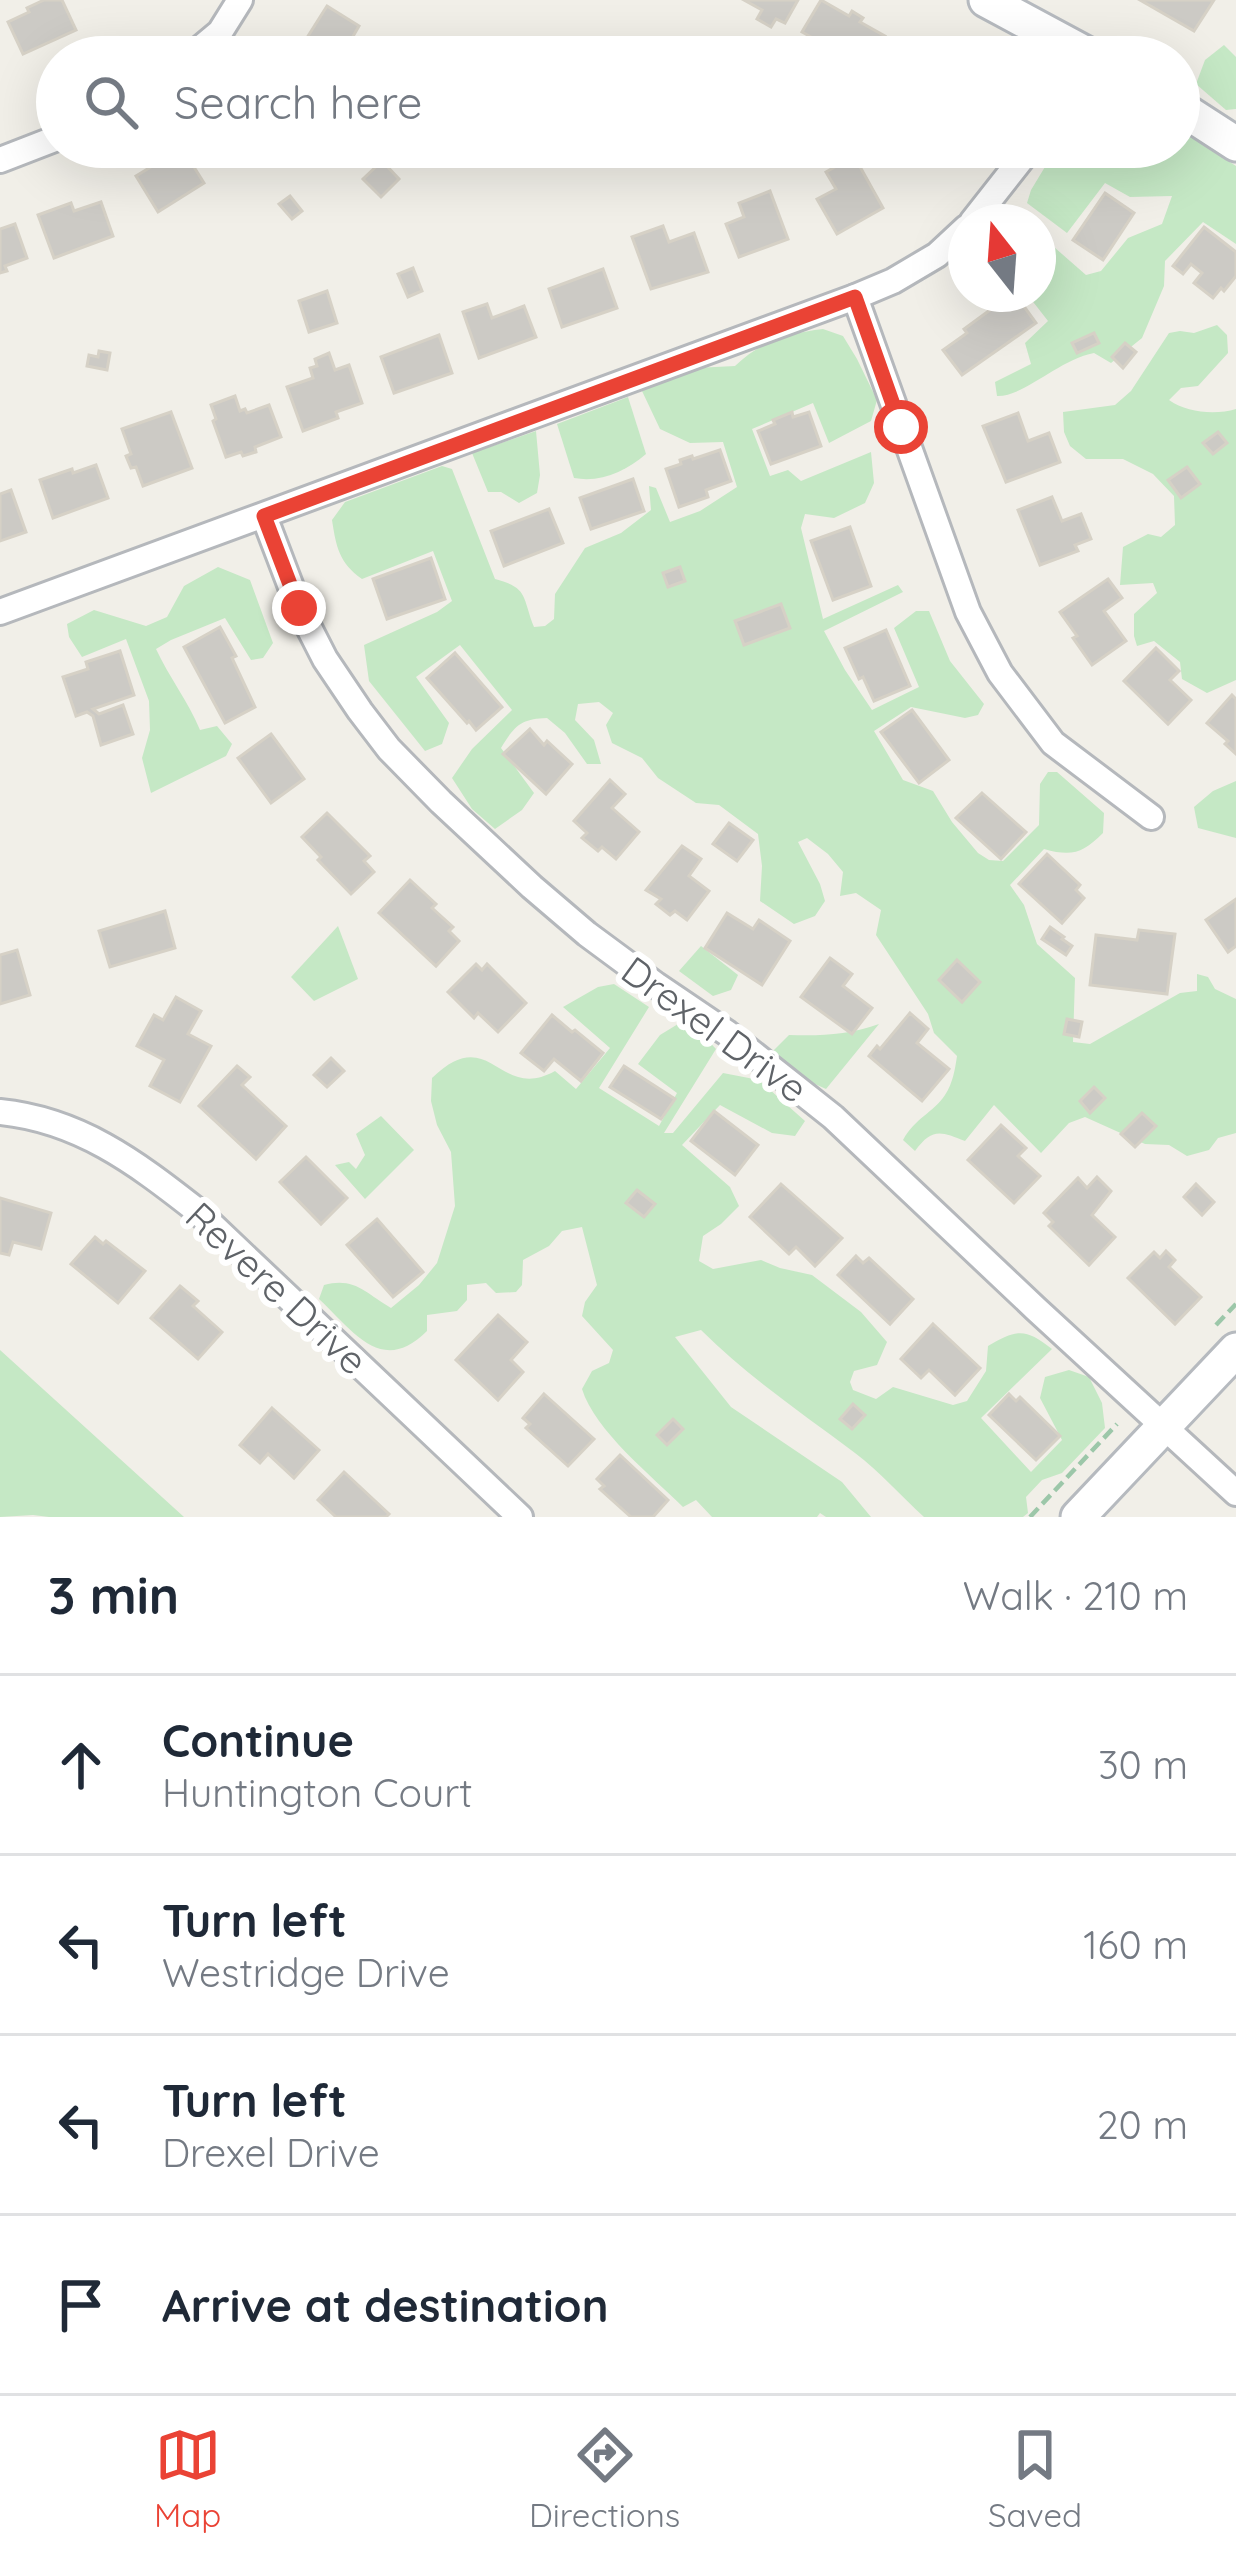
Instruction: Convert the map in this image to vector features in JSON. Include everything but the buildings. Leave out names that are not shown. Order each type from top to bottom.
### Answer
[{"type":"street","points":[[215,36],[240,0]]},
{"type":"street","points":[[986,0],[1052,36]]},
{"type":"street","points":[[1200,121],[1236,144]]},
{"type":"street","points":[[0,160],[36,146]]},
{"type":"street","points":[[986,204],[1014,168]]},
{"type":"street","points":[[0,612],[855,297],[893,281],[948,245]]},
{"type":"street","points":[[855,297],[968,612],[1000,673],[1053,742],[1151,817]]},
{"type":"street","name":"Drexel Drive","points":[[264,516],[299,608],[325,659],[389,748],[441,802],[587,934],[733,1037],[833,1117],[1236,1492]]},
{"type":"street","name":"Revere Drive","points":[[0,1112],[37,1119],[105,1144],[139,1165],[195,1209],[520,1517]]},
{"type":"street","points":[[1078,1517],[1236,1350]]},
{"type":"path","points":[[1030,1517],[1117,1424]]},
{"type":"green space","points":[[1224,45],[1236,57],[1236,109],[1226,110],[1200,87],[1205,60]]},
{"type":"green space","points":[[1200,143],[1236,166],[1236,244],[1203,222],[1165,261],[1164,286],[1142,338],[1111,363],[1094,353],[1018,391],[997,396],[995,382],[1031,364],[1025,343],[1048,321],[1041,312],[1056,312],[1056,249],[1086,275],[1101,271],[1128,238],[1162,224],[1172,196],[1130,197],[1105,183],[1067,233],[1056,225],[1056,204],[1027,203],[1044,168],[1200,168]]},
{"type":"green space","points":[[1217,325],[1227,335],[1228,353],[1198,386],[1181,388],[1169,400],[1202,412],[1236,409],[1236,680],[1207,693],[1182,679],[1180,662],[1154,641],[1137,646],[1134,614],[1157,593],[1153,583],[1120,585],[1123,547],[1148,534],[1161,537],[1175,525],[1174,496],[1153,474],[1123,459],[1086,459],[1070,446],[1063,412],[1115,405],[1131,391],[1169,333],[1194,333]]},
{"type":"green space","points":[[823,329],[843,336],[857,359],[877,400],[871,421],[829,443],[813,403],[752,429],[770,476],[788,470],[801,481],[871,452],[874,483],[865,503],[834,518],[805,514],[801,528],[823,619],[898,585],[903,592],[824,631],[872,710],[919,687],[894,628],[916,611],[929,611],[950,661],[984,704],[978,715],[965,718],[911,707],[874,731],[903,780],[933,791],[978,853],[1003,861],[1039,825],[1040,784],[1048,772],[1057,772],[1104,813],[1103,833],[1089,845],[1070,853],[1044,849],[1010,885],[1024,905],[1037,944],[1075,978],[1073,1042],[1090,1044],[1180,993],[1197,991],[1197,974],[1236,999],[1236,1133],[1218,1138],[1209,1150],[1187,1156],[1169,1145],[1145,1144],[1085,1117],[1069,1123],[1041,1153],[994,1105],[965,1141],[937,1134],[915,1151],[903,1140],[945,1095],[957,1056],[934,1033],[928,1014],[876,935],[881,910],[856,893],[840,896],[843,872],[828,854],[807,838],[798,842],[825,901],[815,916],[794,924],[760,901],[758,834],[719,805],[696,803],[658,778],[642,758],[612,743],[606,725],[613,713],[599,702],[578,704],[575,720],[594,740],[601,764],[587,764],[565,733],[547,718],[525,722],[510,734],[501,748],[534,793],[522,810],[495,829],[472,809],[452,778],[472,749],[512,710],[460,645],[416,677],[449,723],[442,744],[425,751],[369,681],[364,645],[452,601],[433,551],[362,579],[354,573],[340,553],[332,520],[345,502],[442,466],[452,469],[495,579],[519,590],[534,627],[545,626],[554,619],[555,594],[585,548],[621,533],[651,510],[649,486],[656,488],[670,522],[700,511],[737,487],[723,442],[690,443],[660,429],[642,391],[695,368],[735,366],[776,340]]},
{"type":"green space","points":[[628,397],[646,454],[613,474],[574,478],[557,424]]},
{"type":"green space","points":[[536,431],[537,493],[519,503],[501,492],[488,492],[472,453]]},
{"type":"green space","points":[[218,567],[250,580],[273,643],[263,658],[251,660],[225,618],[156,649],[200,730],[217,726],[232,744],[226,756],[151,793],[142,758],[150,730],[149,701],[126,639],[82,657],[67,624],[94,610],[146,626],[167,617],[184,586]]},
{"type":"green space","points":[[1236,781],[1236,838],[1198,828],[1194,807],[1213,791]]},
{"type":"green space","points":[[338,926],[358,979],[314,1001],[291,977]]},
{"type":"green space","points":[[701,946],[738,975],[731,990],[713,996],[679,971]]},
{"type":"green space","points":[[614,984],[649,1007],[599,1088],[659,1126],[677,1093],[638,1064],[660,1035],[678,1024],[702,1034],[716,1049],[664,1133],[673,1133],[723,1073],[759,1080],[805,1121],[795,1136],[772,1133],[720,1105],[682,1145],[730,1187],[739,1206],[703,1236],[699,1261],[713,1269],[761,1260],[812,1275],[861,1312],[887,1342],[877,1365],[854,1371],[853,1390],[876,1399],[893,1387],[953,1405],[967,1401],[986,1371],[988,1346],[1014,1334],[1035,1337],[1052,1349],[981,1418],[1031,1472],[1062,1440],[1040,1398],[1045,1377],[1069,1370],[1089,1377],[1102,1403],[1105,1428],[1062,1473],[1042,1480],[1026,1497],[1028,1513],[1023,1517],[924,1517],[864,1460],[756,1379],[701,1330],[675,1337],[731,1407],[842,1482],[871,1517],[820,1513],[817,1517],[712,1517],[696,1500],[683,1507],[611,1437],[582,1389],[592,1371],[609,1363],[613,1350],[582,1316],[597,1285],[582,1227],[562,1231],[549,1246],[523,1260],[522,1285],[516,1292],[496,1293],[486,1283],[467,1285],[467,1300],[457,1311],[427,1315],[427,1331],[396,1350],[369,1344],[319,1299],[324,1285],[344,1283],[391,1308],[437,1263],[455,1206],[451,1152],[437,1125],[432,1078],[468,1057],[520,1078],[555,1071],[576,1089],[610,1048],[563,1007],[598,987]]},
{"type":"green space","points":[[879,1024],[826,1089],[775,1066],[772,1052],[789,1035],[835,1034]]},
{"type":"green space","points":[[381,1116],[414,1150],[365,1199],[335,1165],[349,1162],[356,1169],[365,1155],[356,1134]]},
{"type":"green space","points":[[0,1350],[184,1517],[0,1517]]},
{"type":"route","points":[[299,608],[264,516],[855,297],[901,427]]}]
